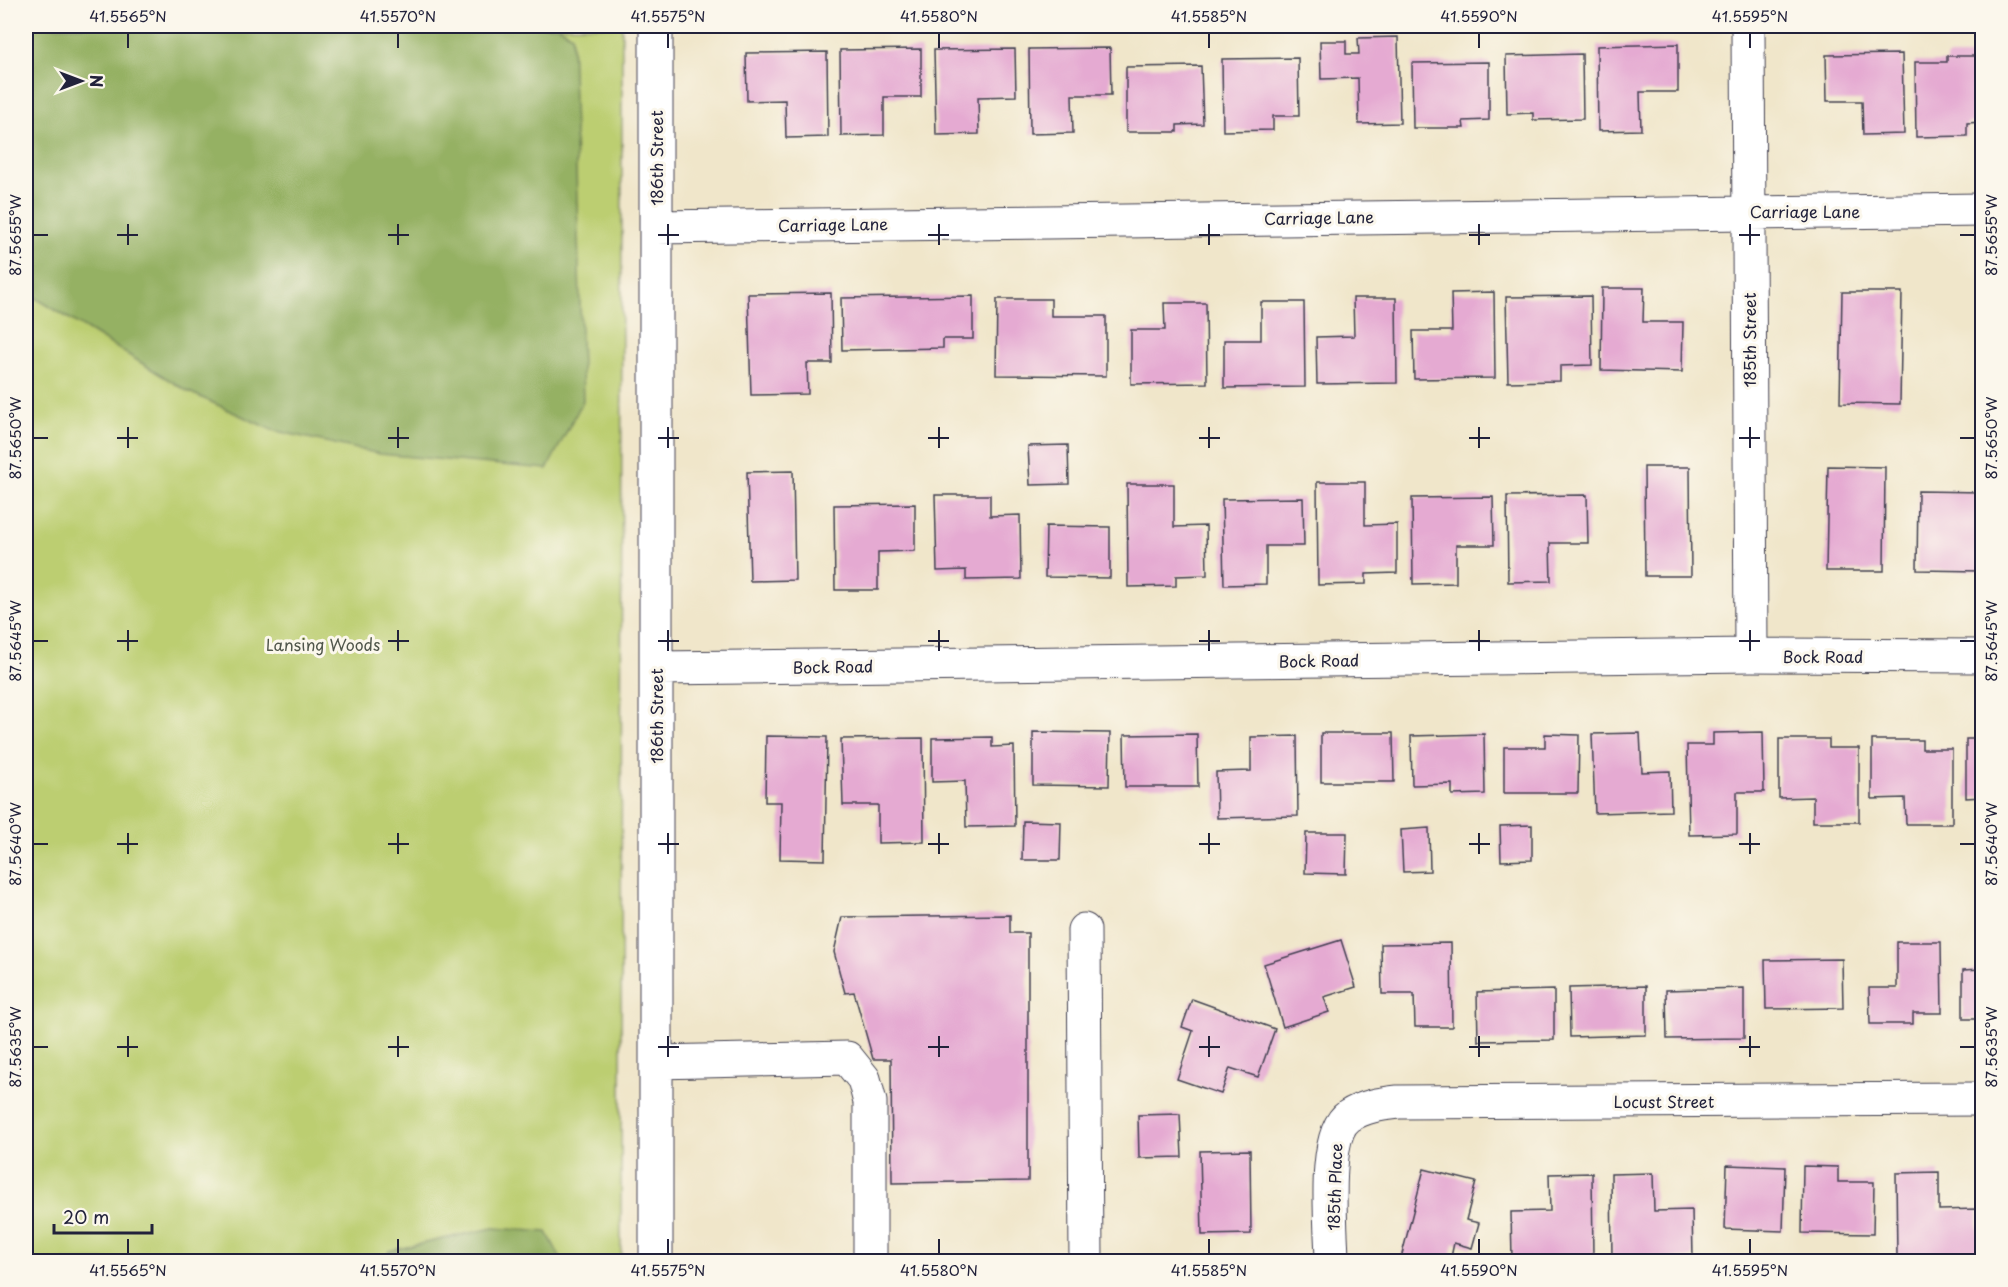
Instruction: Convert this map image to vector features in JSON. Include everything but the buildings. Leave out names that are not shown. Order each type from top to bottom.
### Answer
[{"type":"street","name":"186th Street","points":[[656,26],[656,1262]]},
{"type":"street","name":"185th Street","points":[[1748,26],[1751,655]]},
{"type":"street","name":"Carriage Lane","points":[[656,227],[1983,210]]},
{"type":"street","name":"Bock Road","points":[[656,668],[1751,655],[1983,656]]},
{"type":"street","points":[[1084,930],[1086,1262]]},
{"type":"street","points":[[656,1062],[847,1058],[864,1079],[870,1102],[870,1262]]},
{"type":"street","name":"Locust Street","points":[[1347,1117],[1372,1105],[1398,1102],[1983,1100]]},
{"type":"street","name":"185th Place","points":[[1332,1262],[1332,1161],[1336,1135],[1347,1117]]},
{"type":"green space","name":"Lansing Woods","points":[[26,26],[622,26],[621,1261],[26,1261]]},
{"type":"green space","points":[[26,26],[558,26],[572,35],[583,401],[547,469],[380,454],[272,430],[187,391],[26,292]]},
{"type":"green space","points":[[493,1228],[547,1232],[562,1261],[385,1261],[389,1251]]}]
